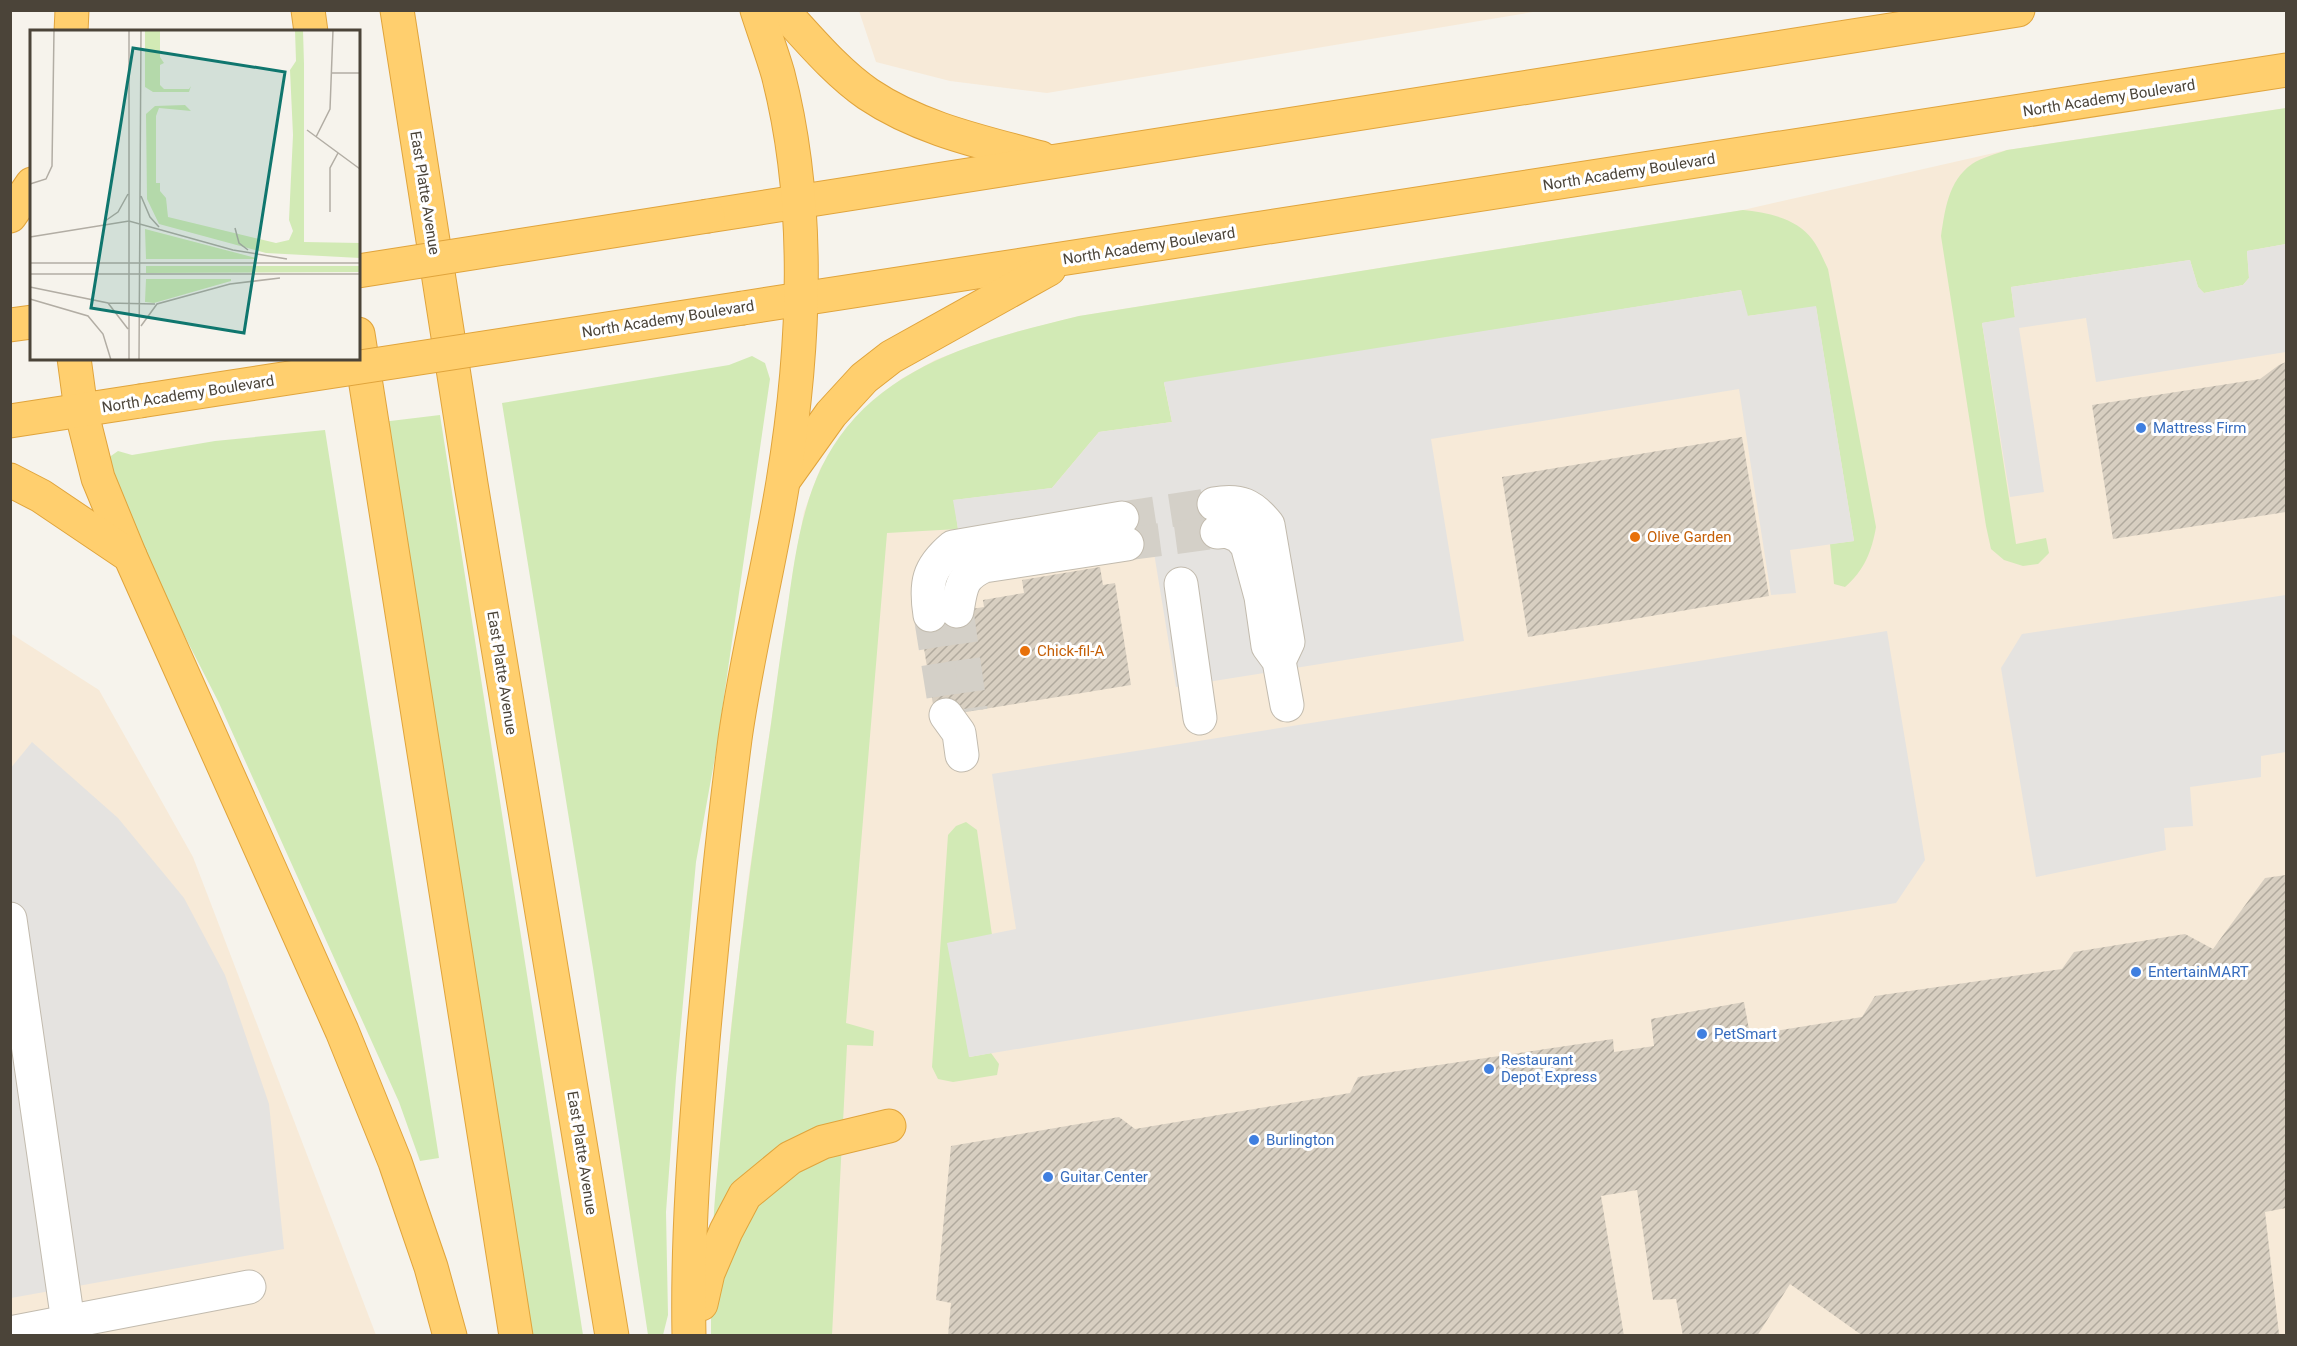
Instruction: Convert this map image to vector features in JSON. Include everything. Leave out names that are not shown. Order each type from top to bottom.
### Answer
[{"type":"highway","points":[[70,30],[72,10]]},
{"type":"highway","points":[[308,10],[311,30]]},
{"type":"highway","name":"East Platte Avenue","points":[[396,10],[471,483],[612,1335]]},
{"type":"highway","points":[[689,1335],[695,1140],[712,947],[735,737],[783,481],[795,394],[801,298],[798,202],[791,138],[777,74],[757,10]]},
{"type":"highway","points":[[782,10],[831,61],[867,94],[905,116],[979,141],[1055,161]]},
{"type":"highway","points":[[360,271],[2018,10]]},
{"type":"highway","name":"North Academy Boulevard","points":[[10,422],[2286,70]]},
{"type":"highway","points":[[10,216],[30,187]]},
{"type":"highway","points":[[783,481],[831,414],[864,378],[891,357],[1066,259]]},
{"type":"highway","points":[[10,325],[30,322]]},
{"type":"highway","points":[[360,347],[516,1335]]},
{"type":"highway","points":[[74,360],[81,410],[98,478],[130,556],[342,1031],[395,1162],[431,1267],[450,1335]]},
{"type":"highway","points":[[10,480],[41,496],[130,556]]},
{"type":"highway","points":[[694,1335],[708,1273],[745,1195],[790,1158],[823,1142],[889,1126]]},
{"type":"lane","points":[[1216,518],[1227,531],[1239,536],[1246,545],[1261,597],[1268,646],[1279,661],[1287,705]]},
{"type":"lane","points":[[943,613],[927,598],[929,577],[937,561],[953,547],[1124,531]]},
{"type":"lane","points":[[1181,584],[1200,718]]},
{"type":"lane","points":[[10,919],[68,1322]]},
{"type":"lane","points":[[10,1334],[249,1287]]},
{"type":"shaded area","points":[[859,10],[1539,11],[1047,93],[950,81],[876,62]]},
{"type":"shaded area","points":[[2286,108],[2286,1335],[711,1336],[730,1035],[749,874],[794,565],[804,512],[820,469],[846,428],[872,402],[901,379],[935,360],[972,346],[1079,316],[1743,210],[2007,150]]},
{"type":"shaded area","points":[[2286,244],[2286,352],[2096,382],[2086,318],[2019,328],[2044,492],[2010,497],[1982,323],[2015,317],[2011,287],[2190,260],[2198,287],[2204,293],[2243,285],[2249,278],[2247,251]]},
{"type":"shaded area","points":[[1741,290],[1748,316],[1816,306],[1854,541],[1790,550],[1796,593],[1771,595],[1739,389],[1431,439],[1464,641],[1176,687],[1145,498],[958,529],[953,500],[1052,488],[1099,432],[1172,422],[1164,382]]},
{"type":"shaded area","points":[[2286,595],[2286,752],[2261,756],[2261,777],[2190,787],[2193,826],[2164,828],[2166,850],[2036,877],[2001,668],[2022,634]]},
{"type":"shaded area","points":[[1887,631],[1925,860],[1896,903],[969,1057],[947,943],[1016,929],[992,774]]},
{"type":"shaded area","points":[[10,633],[99,690],[193,857],[376,1335],[11,1335]]},
{"type":"shaded area","points":[[32,742],[118,818],[184,898],[225,975],[269,1104],[284,1249],[11,1298],[10,769]]},
{"type":"green space","points":[[2286,108],[2286,244],[2247,251],[2249,278],[2243,285],[2204,293],[2198,287],[2190,260],[2011,287],[2015,318],[1982,323],[2016,544],[2046,538],[2049,553],[2038,564],[2023,566],[2004,560],[1991,549],[1986,526],[1941,236],[1944,216],[1953,187],[1972,164],[2007,150]]},
{"type":"green space","points":[[1743,210],[1772,215],[1799,226],[1814,242],[1828,269],[1876,527],[1866,560],[1852,581],[1845,587],[1834,584],[1830,544],[1854,541],[1816,307],[1747,316],[1741,290],[1164,383],[1172,422],[1099,432],[1052,488],[954,500],[958,529],[887,533],[846,1023],[874,1031],[873,1046],[847,1045],[832,1335],[711,1336],[714,1206],[732,1021],[750,873],[790,588],[804,515],[811,492],[832,447],[847,427],[870,403],[895,383],[923,367],[984,342],[1079,316]]},
{"type":"green space","points":[[752,356],[765,363],[770,379],[716,752],[696,862],[666,1212],[668,1315],[663,1335],[648,1335],[593,968],[502,403],[729,365]]},
{"type":"green space","points":[[440,415],[583,1335],[528,1335],[382,422]]},
{"type":"green space","points":[[325,430],[439,1158],[420,1161],[399,1102],[219,703],[133,535],[108,458],[118,451],[132,455],[215,441]]},
{"type":"green space","points":[[966,822],[977,830],[992,935],[948,943],[970,1057],[991,1053],[999,1064],[997,1075],[953,1082],[938,1079],[932,1067],[948,835],[956,826]]},
{"type":"building","points":[[2286,362],[2286,512],[2113,539],[2092,405],[2260,379]]},
{"type":"building","name":"Olive Garden","points":[[1742,437],[1769,596],[1528,637],[1502,477]]},
{"type":"building","name":"Chick-fil-A","points":[[1100,567],[1103,585],[1115,583],[1131,685],[935,717],[919,617],[984,607],[983,600],[1024,593],[1022,580]]},
{"type":"building","points":[[2286,875],[2286,1208],[2265,1212],[2279,1334],[1863,1336],[1790,1284],[1757,1336],[1683,1336],[1676,1299],[1653,1300],[1637,1190],[1601,1196],[1624,1336],[948,1336],[951,1303],[936,1300],[951,1146],[1119,1117],[1135,1129],[1350,1093],[1358,1077],[1613,1039],[1614,1052],[1654,1046],[1651,1019],[1744,1002],[1750,1035],[1862,1017],[1875,996],[2062,969],[2074,952],[2185,934],[2213,949],[2265,878]]},
{"type":"tunnel","points":[[1122,518],[1214,504]]},
{"type":"tunnel","points":[[1127,544],[1217,532]]},
{"type":"tunnel","points":[[957,611],[971,711]]},
{"type":"tunnel","points":[[930,615],[946,715]]},
{"type":"place","name":"Mattress Firm","points":[[2141,428]]},
{"type":"place","name":"Olive Garden","points":[[1635,537]]},
{"type":"place","name":"Chick-fil-A","points":[[1025,651]]},
{"type":"place","name":"EntertainMART","points":[[2136,972]]},
{"type":"place","name":"PetSmart","points":[[1702,1034]]},
{"type":"place","name":"Restaurant Depot Express","points":[[1489,1069]]},
{"type":"place","name":"Burlington","points":[[1254,1140]]},
{"type":"place","name":"Guitar Center","points":[[1048,1177]]}]
